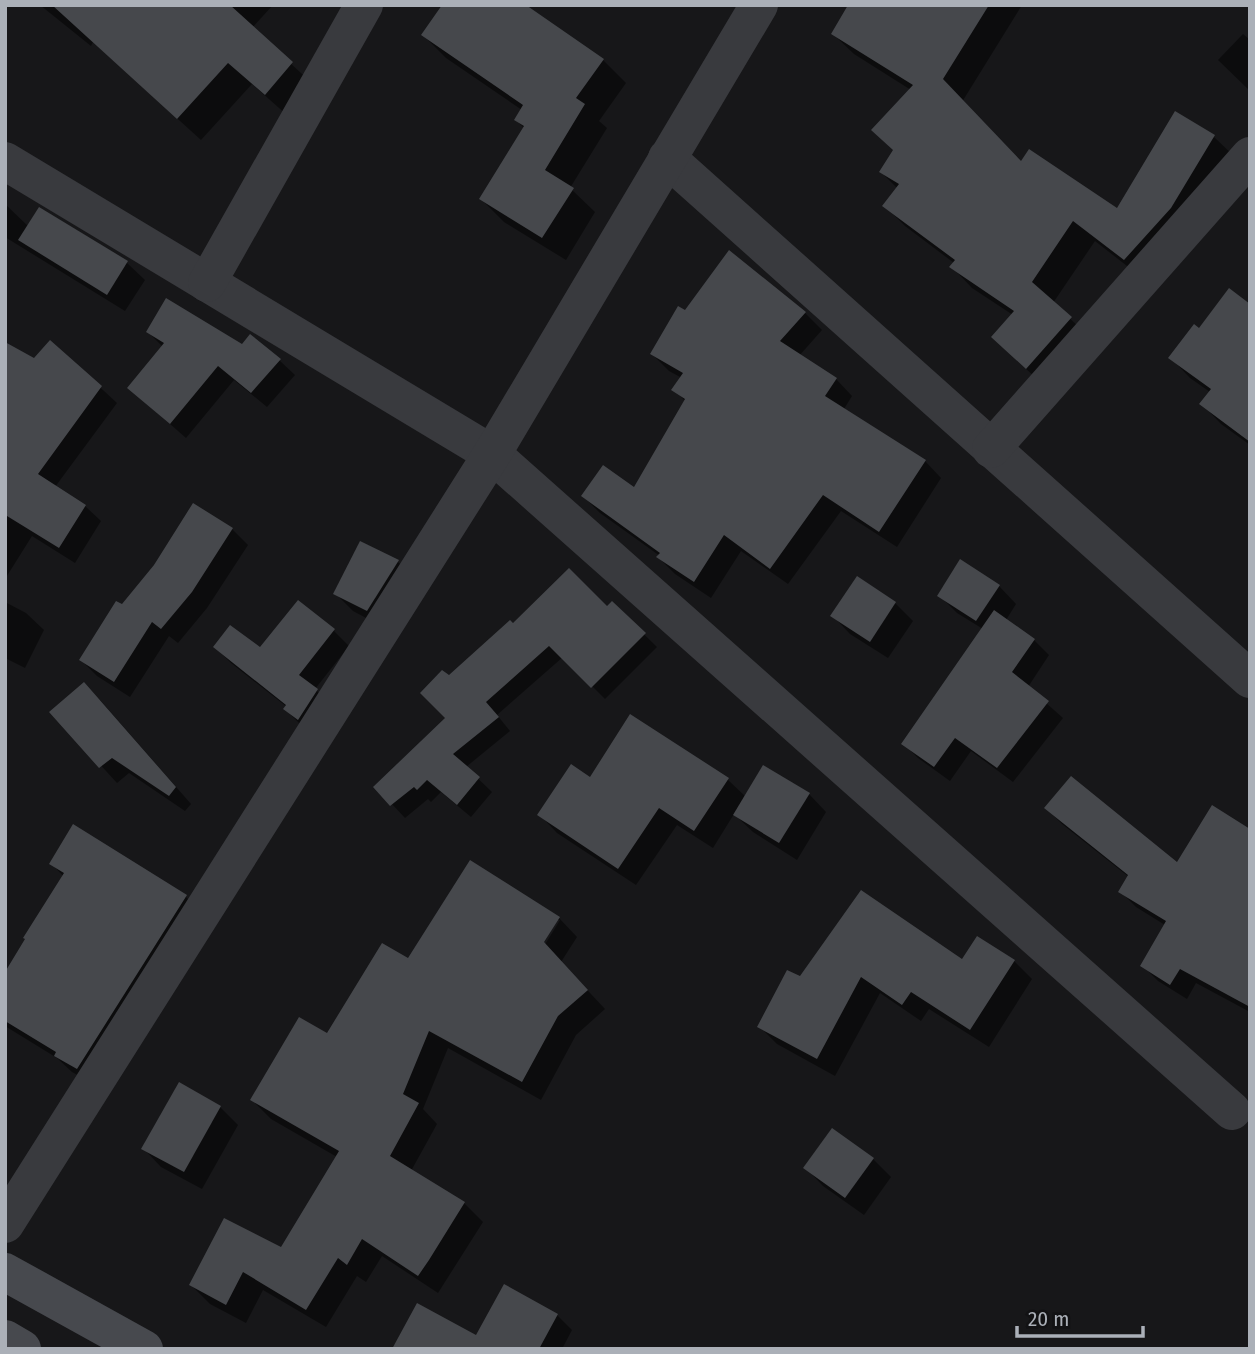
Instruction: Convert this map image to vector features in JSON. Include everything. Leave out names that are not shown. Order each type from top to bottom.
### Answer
[{"type":"main road","points":[[5,1272],[144,1349]]},
{"type":"main road","points":[[5,1339],[22,1349]]},
{"type":"street","points":[[5,1224],[492,454],[759,5]]},
{"type":"street","points":[[207,283],[356,8]]},
{"type":"street","points":[[991,449],[1250,156]]},
{"type":"street","points":[[667,158],[1250,679]]},
{"type":"street","points":[[5,161],[492,454],[1232,1111]]},
{"type":"building","points":[[52,5],[230,5],[293,62],[265,95],[228,63],[177,119]]},
{"type":"building","points":[[442,5],[526,5],[604,59],[576,98],[585,104],[545,170],[574,188],[542,238],[479,199],[524,126],[514,120],[523,105],[421,35]]},
{"type":"building","points":[[848,5],[989,5],[943,79],[1021,161],[1029,149],[1117,208],[1175,111],[1215,135],[1171,208],[1124,260],[1073,221],[1032,282],[1072,317],[1026,369],[991,337],[1014,311],[949,267],[955,260],[882,206],[899,184],[879,172],[893,150],[871,130],[913,85],[831,34]]},
{"type":"building","points":[[39,207],[128,261],[107,295],[18,240]]},
{"type":"building","points":[[729,250],[806,312],[780,341],[837,378],[825,396],[926,460],[879,532],[823,495],[770,569],[724,535],[694,582],[656,557],[660,553],[581,496],[603,465],[634,487],[685,399],[671,390],[683,373],[650,354],[678,306],[685,310]]},
{"type":"building","points":[[1229,288],[1250,304],[1250,442],[1199,404],[1211,389],[1168,358],[1194,324],[1199,328]]},
{"type":"building","points":[[166,298],[242,344],[250,334],[281,359],[251,393],[218,366],[170,424],[127,388],[164,343],[146,332]]},
{"type":"building","points":[[50,340],[102,386],[38,474],[86,505],[59,548],[7,516],[5,518],[5,342],[34,358]]},
{"type":"building","points":[[193,503],[233,528],[192,592],[161,629],[152,622],[114,682],[79,660],[116,601],[122,604],[154,565]]},
{"type":"building","points":[[360,541],[399,560],[367,611],[333,594]]},
{"type":"building","points":[[960,559],[1000,585],[976,621],[937,596]]},
{"type":"building","points":[[569,568],[607,606],[612,601],[646,633],[591,688],[549,646],[486,702],[499,717],[453,754],[480,777],[457,805],[427,780],[417,790],[414,787],[390,806],[373,787],[445,718],[420,693],[442,670],[449,675],[510,620],[513,623]]},
{"type":"building","points":[[857,576],[896,602],[870,642],[830,616]]},
{"type":"building","points":[[298,600],[335,629],[299,675],[318,689],[298,720],[283,709],[286,705],[213,647],[230,625],[260,647]]},
{"type":"building","points":[[994,610],[1035,639],[1012,672],[1049,701],[997,768],[955,738],[934,767],[901,744]]},
{"type":"building","points":[[84,682],[176,787],[169,796],[112,758],[99,768],[49,712]]},
{"type":"building","points":[[630,714],[729,778],[694,831],[659,808],[618,869],[537,815],[571,764],[590,777]]},
{"type":"building","points":[[763,765],[810,793],[779,843],[733,815]]},
{"type":"building","points":[[1071,776],[1177,862],[1212,805],[1250,829],[1250,1007],[1180,969],[1170,985],[1140,966],[1166,921],[1118,892],[1128,875],[1044,808]]},
{"type":"building","points":[[73,824],[187,895],[77,1069],[54,1056],[56,1052],[5,1021],[5,972],[64,873],[49,864]]},
{"type":"building","points":[[470,860],[560,917],[544,942],[588,990],[558,1016],[522,1082],[429,1031],[403,1094],[419,1103],[390,1156],[465,1202],[429,1260],[418,1276],[362,1239],[347,1265],[338,1258],[306,1310],[243,1272],[226,1305],[189,1285],[224,1218],[281,1247],[339,1151],[250,1100],[299,1017],[327,1033],[382,943],[408,958]]},
{"type":"building","points":[[861,890],[962,959],[977,936],[1015,960],[970,1030],[911,992],[902,1005],[861,977],[817,1059],[757,1027],[787,970],[800,976]]},
{"type":"building","points":[[179,1082],[221,1106],[184,1172],[141,1149]]},
{"type":"building","points":[[832,1128],[874,1158],[845,1198],[803,1168]]},
{"type":"building","points":[[504,1284],[558,1314],[539,1349],[392,1349],[417,1303],[476,1335]]}]
